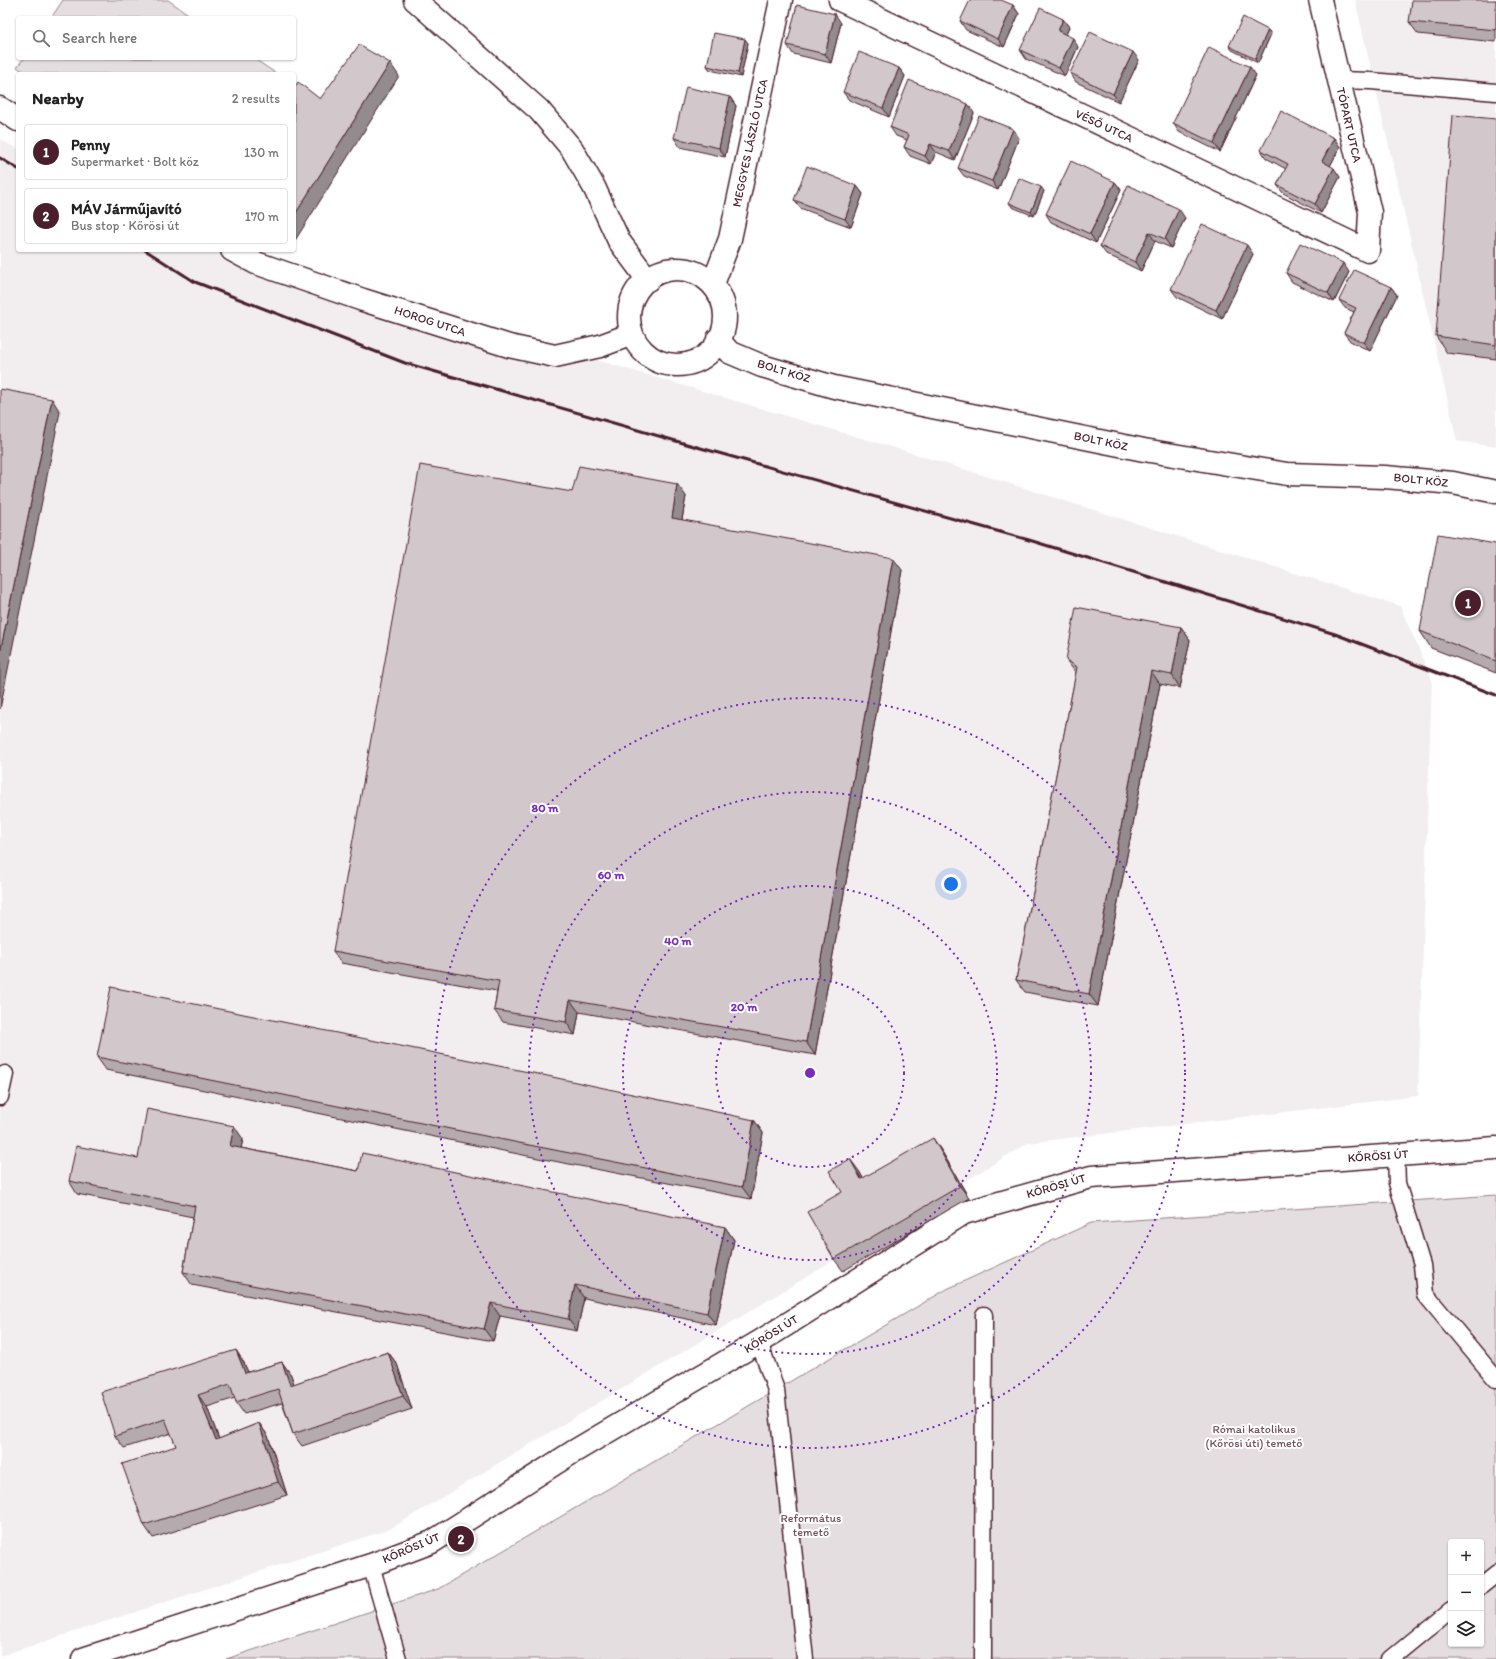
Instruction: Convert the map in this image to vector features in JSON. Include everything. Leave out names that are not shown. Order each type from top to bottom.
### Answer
[{"type":"street","points":[[415,0],[539,110],[572,149],[594,188],[619,241],[648,280]]},
{"type":"street","name":"MEGGYES LÁSZLÓ UTCA","points":[[713,284],[730,239],[780,0]]},
{"type":"street","name":"VÉSŐ UTCA","points":[[840,0],[1368,251]]},
{"type":"street","name":"TÓPART UTCA","points":[[1320,0],[1370,212],[1368,251]]},
{"type":"street","points":[[0,108],[16,119]]},
{"type":"street","name":"HOROG UTCA","points":[[236,252],[256,263],[364,300],[509,346],[555,356],[600,346],[632,334]]},
{"type":"street","points":[[674,269],[689,270],[702,276],[713,284],[720,294],[724,305],[725,317],[723,328],[711,350],[700,359],[687,364],[673,365],[660,363],[648,356],[638,346],[632,334],[629,322],[630,310],[633,298],[648,280],[661,273],[674,269]]},
{"type":"street","name":"BOLT KÖZ","points":[[718,339],[729,352],[762,366],[834,386],[1144,450],[1287,474],[1385,477],[1453,484],[1496,492]]},
{"type":"street","name":"KŐRÖSI ÚT","points":[[83,1659],[371,1565],[432,1542],[574,1452],[759,1342],[964,1212],[1091,1177],[1496,1148]]},
{"type":"lane","points":[[1338,80],[1371,81],[1496,92]]},
{"type":"lane","points":[[0,1097],[5,1074]]},
{"type":"lane","points":[[1396,1155],[1397,1183],[1422,1265],[1425,1294],[1496,1379]]},
{"type":"lane","points":[[983,1659],[984,1315]]},
{"type":"lane","points":[[759,1342],[776,1390],[805,1659]]},
{"type":"lane","points":[[371,1565],[398,1659]]},
{"type":"lane","points":[[1484,1584],[1496,1574]]},
{"type":"lane","points":[[1391,1659],[1450,1611]]},
{"type":"shaded area","points":[[1355,0],[1496,0],[1496,447],[1457,441]]},
{"type":"shaded area","points":[[0,139],[16,148],[16,252],[231,252],[912,453],[1400,606],[1432,679],[1418,1096],[1028,1143],[390,1529],[0,1656]]},
{"type":"green space","points":[[63,0],[168,0],[191,16],[52,16]]},
{"type":"green space","points":[[22,60],[256,60],[274,72],[24,72],[17,67]]},
{"type":"green space","name":"Római katolikus (Kőrösi úti) temető","points":[[1496,1195],[1496,1659],[226,1659],[438,1589],[947,1289],[1091,1223]]},
{"type":"building","points":[[970,0],[1001,0],[1013,5],[998,39],[960,21]]},
{"type":"building","points":[[1412,0],[1496,0],[1496,30],[1409,22]]},
{"type":"building","points":[[797,5],[835,14],[825,54],[787,45]]},
{"type":"building","points":[[1040,8],[1063,19],[1058,31],[1073,38],[1059,68],[1020,50]]},
{"type":"building","points":[[1243,17],[1268,30],[1255,59],[1229,46]]},
{"type":"building","points":[[1090,32],[1133,52],[1113,94],[1070,73]]},
{"type":"building","points":[[714,33],[745,39],[738,73],[707,66]]},
{"type":"building","points":[[359,45],[390,63],[296,213],[296,85],[298,82],[320,99]]},
{"type":"building","points":[[1209,47],[1250,67],[1214,143],[1173,123]]},
{"type":"building","points":[[859,52],[899,68],[883,108],[843,92]]},
{"type":"building","points":[[909,80],[968,104],[949,151],[930,144],[925,156],[904,147],[909,135],[890,127]]},
{"type":"building","points":[[686,87],[730,97],[719,148],[674,138]]},
{"type":"building","points":[[1281,111],[1334,138],[1322,161],[1334,168],[1315,204],[1277,185],[1288,164],[1261,150]]},
{"type":"building","points":[[1453,115],[1496,119],[1496,345],[1436,336]]},
{"type":"building","points":[[979,116],[1013,129],[992,181],[958,168]]},
{"type":"building","points":[[1071,161],[1115,182],[1090,234],[1046,214]]},
{"type":"building","points":[[807,166],[857,186],[845,219],[794,200]]},
{"type":"building","points":[[1019,178],[1041,187],[1031,212],[1009,203]]},
{"type":"building","points":[[1128,185],[1179,209],[1165,239],[1149,232],[1135,262],[1100,246]]},
{"type":"building","points":[[1202,224],[1247,245],[1216,310],[1171,289]]},
{"type":"building","points":[[1300,243],[1343,263],[1328,293],[1286,273]]},
{"type":"building","points":[[1354,270],[1391,287],[1364,343],[1344,333],[1356,308],[1339,300]]},
{"type":"building","points":[[0,389],[52,399],[0,653]]},
{"type":"building","points":[[420,465],[572,492],[579,466],[677,484],[672,518],[893,558],[806,1042],[570,1000],[566,1022],[494,1010],[499,981],[333,951]]},
{"type":"building","points":[[1438,534],[1496,544],[1496,661],[1420,631]]},
{"type":"building","points":[[1076,607],[1181,627],[1172,675],[1151,671],[1089,994],[1016,980],[1077,667],[1066,660]]},
{"type":"building","points":[[111,987],[543,1075],[754,1120],[742,1187],[97,1057]]},
{"type":"building","points":[[147,1109],[234,1126],[230,1146],[358,1171],[362,1153],[725,1227],[707,1313],[575,1285],[568,1319],[491,1303],[484,1329],[183,1272],[195,1206],[69,1181],[76,1146],[138,1158]]},
{"type":"building","points":[[933,1138],[960,1186],[834,1259],[807,1212],[842,1192],[829,1171],[850,1159],[861,1179]]},
{"type":"building","points":[[236,1350],[245,1373],[282,1362],[290,1385],[388,1352],[403,1396],[293,1434],[278,1389],[236,1402],[230,1384],[198,1395],[216,1440],[259,1423],[278,1482],[144,1525],[122,1464],[176,1446],[165,1419],[115,1436],[101,1392]]},
{"type":"railway","points":[[0,158],[16,168]]},
{"type":"railway","points":[[148,252],[195,282],[405,363],[1029,540],[1335,634],[1496,695]]},
{"type":"place","name":"Penny","points":[[1468,603]]},
{"type":"place","name":"MÁV Járműjavító","points":[[461,1539]]},
{"type":"park label","name":"Református temető","points":[[811,1525]]}]
